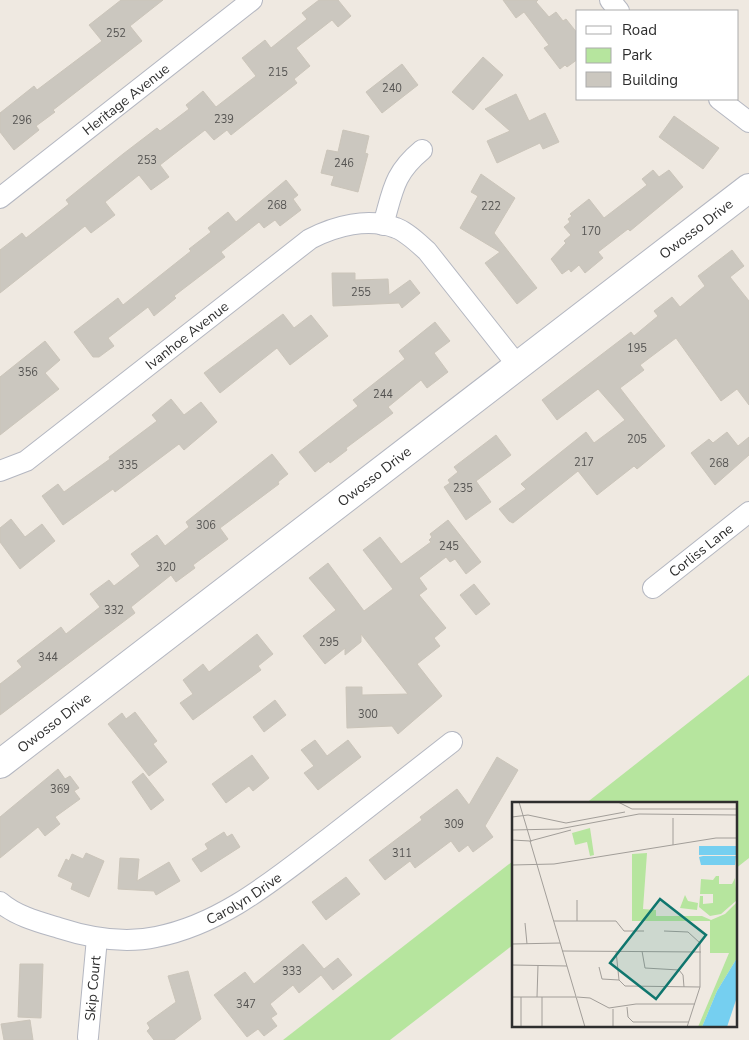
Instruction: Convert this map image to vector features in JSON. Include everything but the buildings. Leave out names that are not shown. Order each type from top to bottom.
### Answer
[{"type":"street","name":"Heritage Avenue","points":[[0,198],[252,0]]},
{"type":"street","points":[[610,0],[618,10]]},
{"type":"street","points":[[720,100],[749,122]]},
{"type":"street","points":[[383,225],[396,178],[406,163],[422,150]]},
{"type":"street","name":"Owosso Drive","points":[[0,764],[749,188]]},
{"type":"street","name":"Ivanhoe Avenue","points":[[0,471],[26,461],[310,239],[330,229],[362,224],[396,228],[427,251],[518,366]]},
{"type":"street","name":"Corliss Lane","points":[[654,588],[749,512]]},
{"type":"street","name":"Carolyn Drive","points":[[0,902],[15,913],[38,922],[97,938],[128,940],[155,938],[212,919],[267,885],[452,742]]},
{"type":"street","name":"Skip Court","points":[[88,1037],[97,938]]},
{"type":"green space","points":[[749,675],[749,858],[736,868],[736,802],[588,802]]},
{"type":"green space","points":[[512,862],[512,946],[390,1040],[283,1040]]}]
